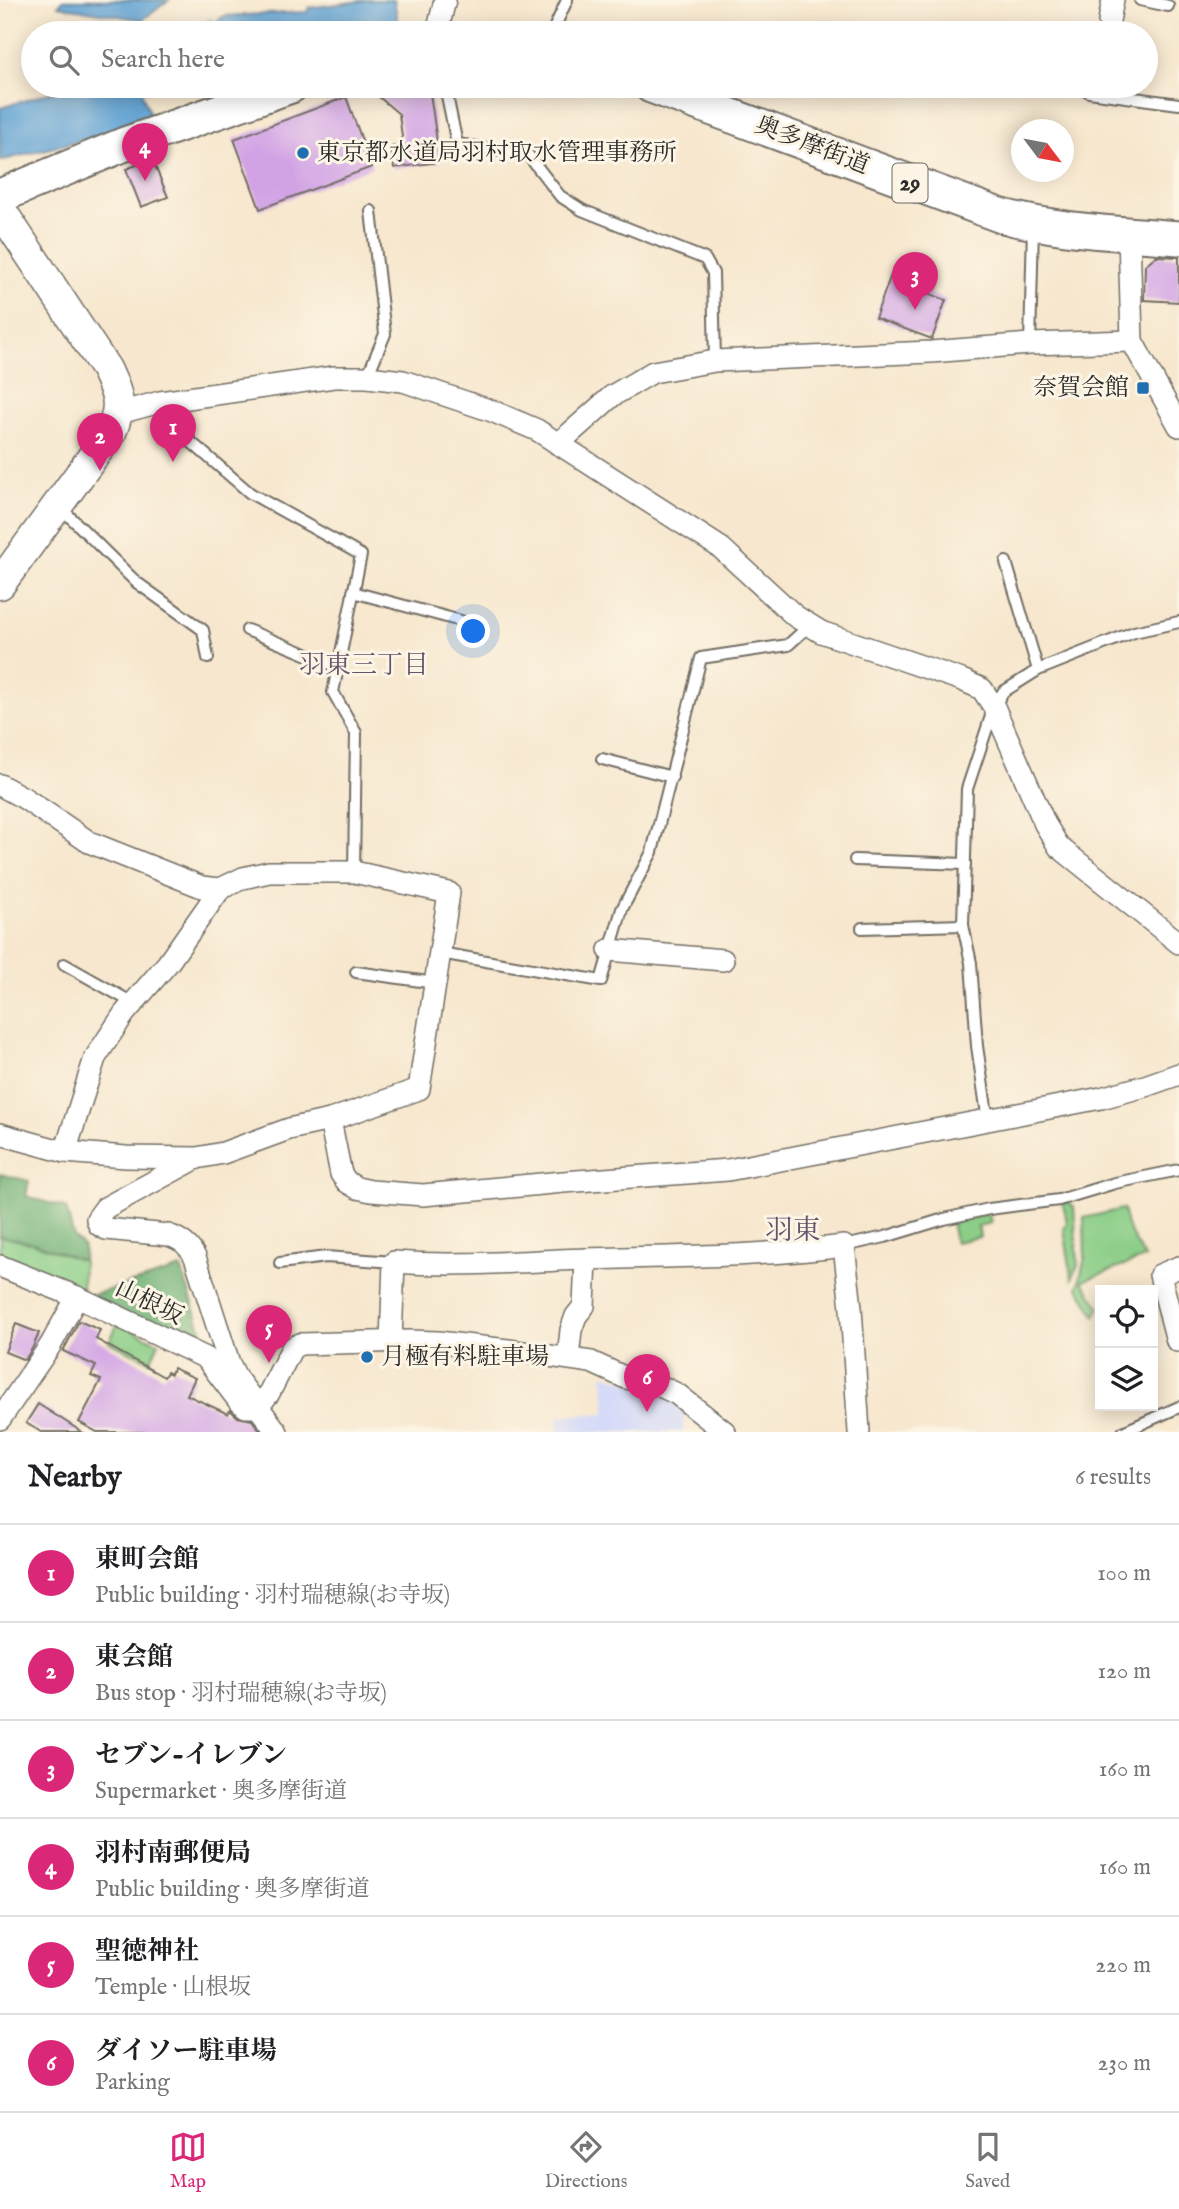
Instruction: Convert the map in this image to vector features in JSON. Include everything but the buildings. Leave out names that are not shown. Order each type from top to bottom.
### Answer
[{"type":"main road","points":[[0,196],[137,139],[256,98]]},
{"type":"main road","name":"奥多摩街道","points":[[683,98],[999,215],[1033,224],[1179,238]]},
{"type":"main road","points":[[0,209],[106,369],[114,387],[119,413],[111,432],[0,584]]},
{"type":"street","points":[[440,21],[446,0]]},
{"type":"street","points":[[1109,21],[1113,0]]},
{"type":"street","points":[[1129,234],[1132,341],[1179,426]]},
{"type":"street","points":[[558,444],[611,396],[653,372],[715,361],[1132,341]]},
{"type":"street","points":[[119,413],[160,402],[334,377],[367,377],[403,381],[492,411],[537,430],[721,548],[795,617],[821,632],[982,689],[994,707],[1045,824],[1059,847],[1179,943]]},
{"type":"street","points":[[0,785],[100,848],[202,887],[220,889]]},
{"type":"street","points":[[0,1134],[65,1152],[127,1157],[197,1158],[223,1153],[289,1129],[330,1120],[419,1089],[449,893],[354,872],[269,872],[243,878],[220,889],[168,963],[124,1013],[96,1058],[65,1152]]},
{"type":"street","points":[[609,950],[723,960]]},
{"type":"street","points":[[330,1120],[341,1174],[347,1182],[357,1188],[401,1195],[424,1195],[728,1170],[1101,1098],[1179,1074]]},
{"type":"street","points":[[197,1158],[105,1208],[97,1219],[99,1225],[106,1229],[168,1235],[183,1241],[190,1248],[229,1363],[237,1379],[277,1432]]},
{"type":"street","points":[[391,1341],[394,1262],[435,1265],[807,1251],[844,1246],[852,1319],[859,1432]]},
{"type":"street","points":[[568,1358],[571,1330],[576,1316],[584,1307],[586,1259]]},
{"type":"street","name":"山根坂","points":[[0,1266],[77,1297],[206,1358],[238,1400],[246,1407],[258,1407]]},
{"type":"street","points":[[1178,1344],[1160,1275],[1179,1267]]},
{"type":"street","points":[[2,1413],[50,1346],[77,1297]]},
{"type":"street","points":[[258,1407],[269,1393],[292,1348],[300,1344],[391,1341],[469,1345],[598,1364],[625,1378],[668,1389],[687,1400],[725,1432]]},
{"type":"lane","points":[[557,21],[567,0]]},
{"type":"lane","points":[[1140,0],[1168,6]]},
{"type":"lane","points":[[447,98],[457,144],[528,155],[560,196],[582,210],[705,258],[713,273],[715,361]]},
{"type":"lane","points":[[1134,98],[1179,104]]},
{"type":"lane","points":[[367,377],[385,334],[371,211]]},
{"type":"lane","points":[[1030,344],[1033,224]]},
{"type":"lane","points":[[160,402],[191,442],[250,493],[361,555],[333,692],[356,733],[354,872]]},
{"type":"lane","points":[[58,505],[136,582],[203,630],[208,658]]},
{"type":"lane","points":[[1006,562],[1038,670]]},
{"type":"lane","points":[[354,592],[461,621]]},
{"type":"lane","points":[[988,1121],[977,1046],[971,962],[963,925],[967,789],[994,707],[1003,692],[1038,670],[1134,632],[1179,622]]},
{"type":"lane","points":[[440,953],[601,981],[622,909],[652,852],[701,658],[788,645],[809,625]]},
{"type":"lane","points":[[247,630],[338,667]]},
{"type":"lane","points":[[602,759],[672,777]]},
{"type":"lane","points":[[855,860],[965,864]]},
{"type":"lane","points":[[862,928],[963,925]]},
{"type":"lane","points":[[64,964],[133,1003]]},
{"type":"lane","points":[[356,972],[435,983]]},
{"type":"lane","points":[[844,1246],[886,1237],[944,1219],[989,1209],[1059,1200],[1115,1183],[1179,1170]]},
{"type":"lane","points":[[280,1264],[326,1257],[394,1262]]},
{"type":"lane","points":[[1123,1432],[1179,1407]]},
{"type":"shaded area","points":[[603,1374],[655,1389],[686,1406],[683,1432],[559,1432],[558,1416],[606,1413]]},
{"type":"green space","points":[[0,1174],[29,1181],[26,1196],[66,1208],[74,1238],[84,1247],[83,1261],[36,1244],[0,1236]]},
{"type":"green space","points":[[1068,1202],[1074,1207],[1078,1265],[1072,1279],[1064,1229],[1067,1223],[1063,1203]]},
{"type":"green space","points":[[1123,1209],[1128,1229],[1145,1258],[1082,1281],[1095,1300],[1095,1316],[1078,1287],[1085,1257],[1084,1218]]},
{"type":"green space","points":[[989,1214],[991,1223],[978,1226],[980,1237],[955,1242],[951,1222]]},
{"type":"green space","points":[[0,1236],[36,1244],[83,1261],[82,1293],[0,1260]]},
{"type":"green space","points":[[181,1268],[209,1352],[89,1296]]},
{"type":"green space","points":[[118,1323],[159,1343],[150,1361],[109,1342]]},
{"type":"water","points":[[63,0],[169,0],[142,20],[58,6]]},
{"type":"water","points":[[368,0],[394,0],[398,21],[217,21],[224,16],[308,12],[308,8]]},
{"type":"water","points":[[32,98],[144,98],[150,114],[94,137],[0,161],[0,108]]},
{"type":"place","name":"東京都水道局羽村取水管理事務所","points":[[303,153]]},
{"type":"place","name":"羽村南郵便局","points":[[145,181]]},
{"type":"place","name":"セブン-イレブン","points":[[915,310]]},
{"type":"place","name":"奈賀会館","points":[[1143,388]]},
{"type":"place","name":"東町会館","points":[[173,462]]},
{"type":"place","name":"東会館","points":[[100,471]]},
{"type":"place","name":"月極有料駐車場","points":[[367,1357]]},
{"type":"place","name":"聖徳神社","points":[[269,1363]]},
{"type":"place","name":"ダイソー駐車場","points":[[647,1412]]},
{"type":"district","name":"羽東三丁目","points":[[364,665]]},
{"type":"district","name":"羽東","points":[[793,1231]]}]
